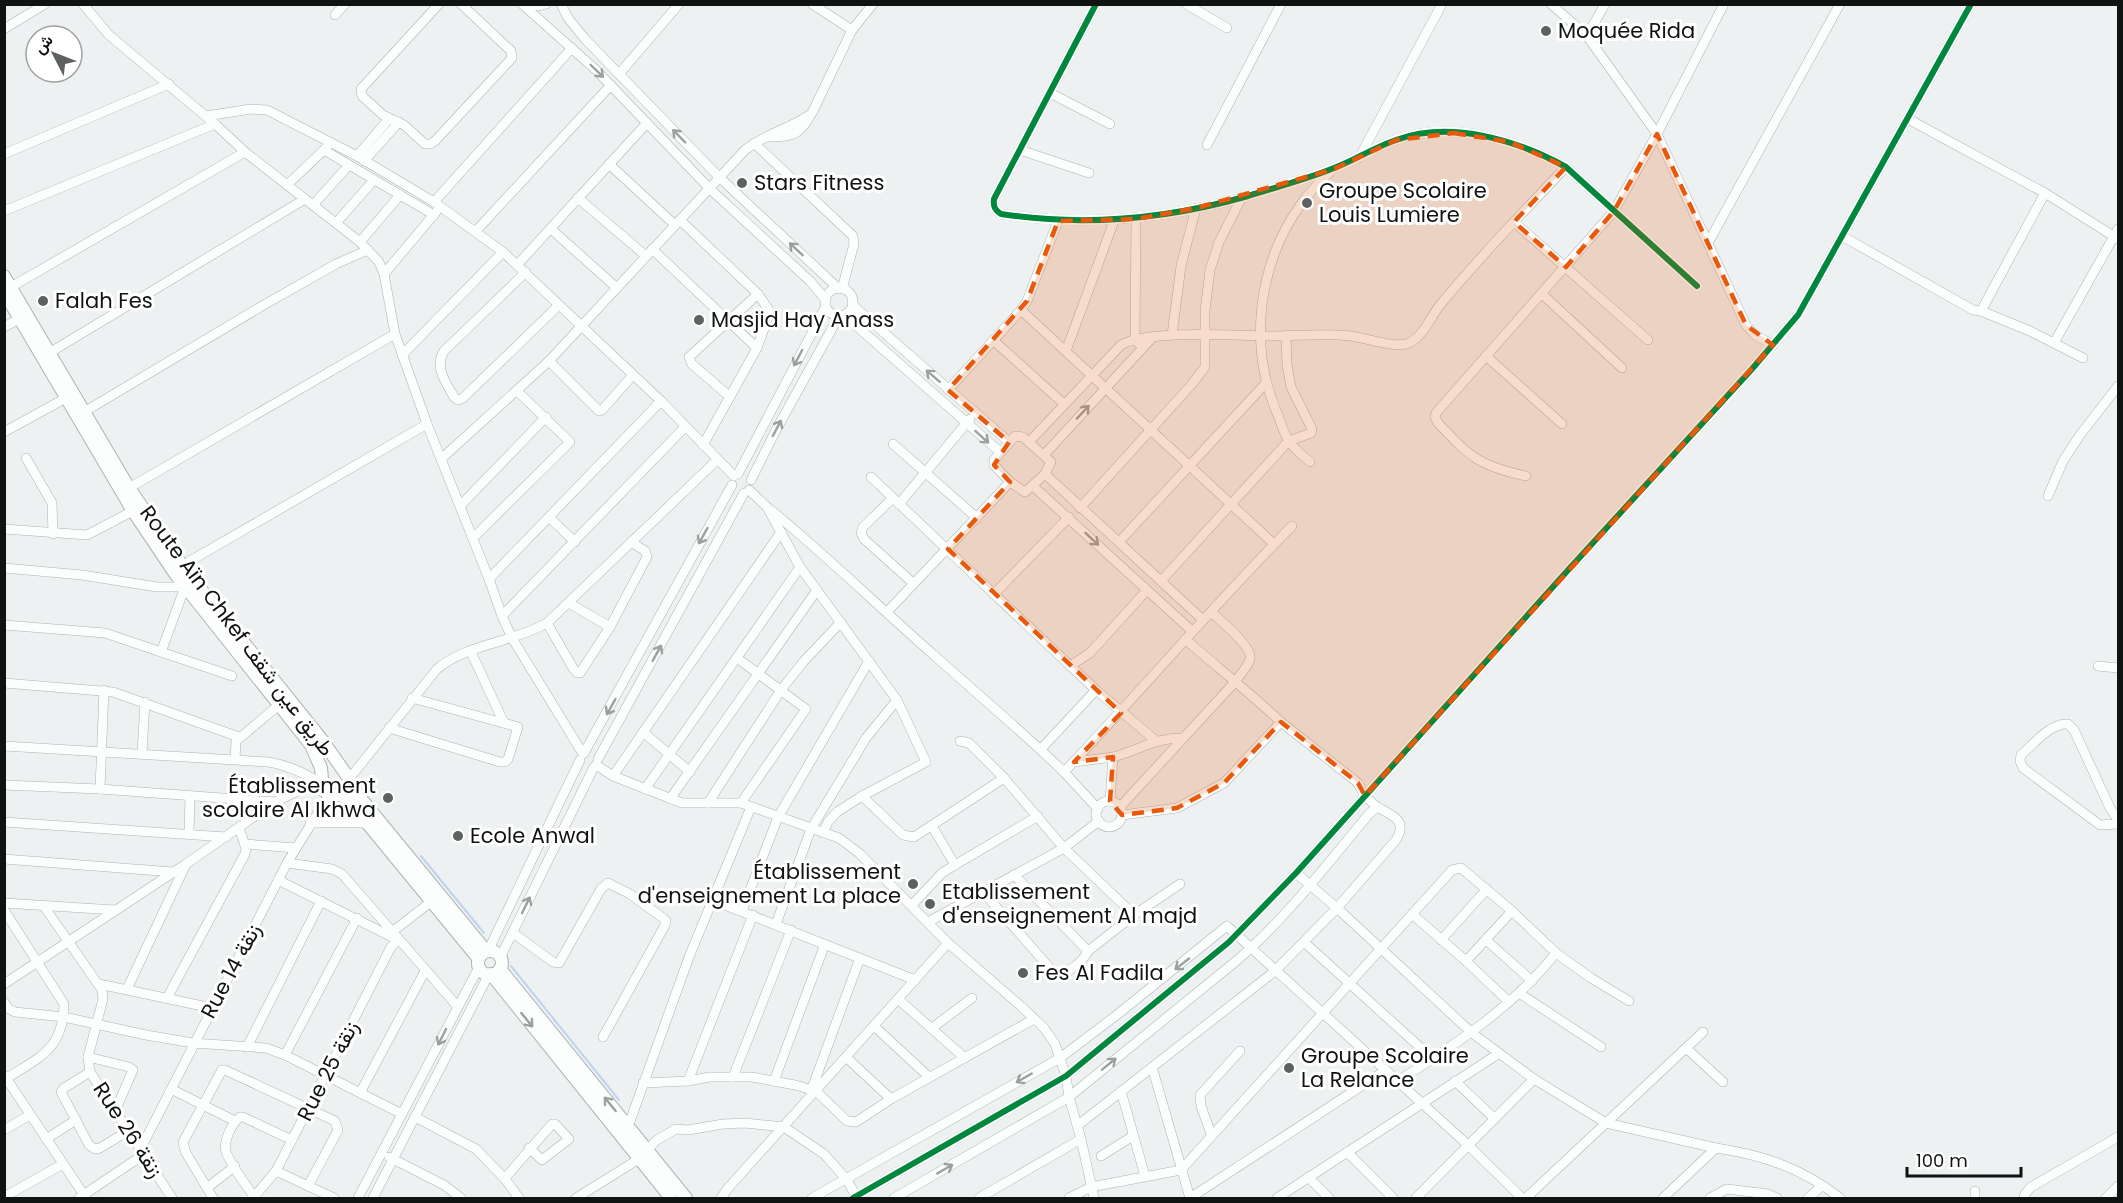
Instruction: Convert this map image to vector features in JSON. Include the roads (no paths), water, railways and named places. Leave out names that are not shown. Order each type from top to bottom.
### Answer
[{"type":"main road","name":"Route Aïn Chkef طريق عين شقف","points":[[7,285],[19,319],[133,511],[311,745],[327,787],[349,801],[432,902],[489,963],[628,1127],[671,1198]]},
{"type":"main road","name":"Route Aïn Chkef طريق عين شقف","points":[[7,285],[180,571]]},
{"type":"main road","name":"Route Aïn Chkef طريق عين شقف","points":[[189,583],[322,740],[353,789],[643,1154],[686,1198]]},
{"type":"main road","points":[[333,769],[347,777],[347,791],[327,787],[333,769]]},
{"type":"street","points":[[4,29],[45,4]]},
{"type":"street","points":[[83,4],[109,36],[169,84],[245,152],[360,242],[379,262],[384,274],[395,334],[402,355],[502,616],[512,638],[582,756],[584,768],[589,769],[596,764]]},
{"type":"street","points":[[335,15],[345,4]]},
{"type":"street","points":[[439,4],[361,89],[362,96],[425,144],[430,144],[512,58],[511,51],[460,4]]},
{"type":"street","points":[[523,4],[539,6],[546,4]]},
{"type":"street","points":[[523,4],[611,85],[710,189],[810,281],[826,303],[829,312],[841,315],[1000,453]]},
{"type":"street","points":[[561,4],[574,26],[720,178],[841,289],[849,293],[852,303],[858,310],[1009,442]]},
{"type":"street","points":[[619,74],[679,4]]},
{"type":"street","points":[[812,4],[852,30]]},
{"type":"street","points":[[441,459],[549,361],[754,142],[812,113],[852,30],[873,4]]},
{"type":"street","points":[[1096,4],[994,200],[993,205],[1001,214],[1058,221],[1136,219],[1242,197],[1334,169],[1396,140],[1420,134],[1479,135],[1510,142],[1545,155],[1566,167],[1697,285]]},
{"type":"street","points":[[1186,4],[1227,28]]},
{"type":"street","points":[[1207,145],[1281,4]]},
{"type":"street","points":[[1359,158],[1442,4]]},
{"type":"street","points":[[1551,4],[1587,36],[1657,134],[1746,325],[1755,335],[1773,345]]},
{"type":"street","points":[[1587,36],[1605,4]]},
{"type":"street","points":[[1526,476],[1491,468],[1475,459],[1440,425],[1435,417],[1436,413],[1614,211],[1657,134],[1724,4]]},
{"type":"street","points":[[1708,243],[1840,4]]},
{"type":"street","points":[[576,1198],[643,1154],[657,1140],[676,1129],[688,1130],[745,1123],[784,1127],[824,1154],[847,1180],[856,1198],[1066,1076],[1236,935],[1296,873],[1773,345],[1805,306],[1971,4]]},
{"type":"street","points":[[384,274],[434,214],[437,204],[572,48]]},
{"type":"street","points":[[4,154],[169,84]]},
{"type":"street","points":[[476,231],[611,85]]},
{"type":"street","points":[[1050,93],[1110,124]]},
{"type":"street","points":[[206,116],[251,109],[267,110],[332,143],[437,204],[503,252],[661,401],[735,478],[735,491],[747,492],[819,550],[1041,750],[1098,809],[1099,821],[1105,826],[1113,826],[1119,822],[1121,811],[1183,738],[1234,683],[1249,662],[1250,652],[1211,612]]},
{"type":"street","points":[[1908,118],[2117,234],[2054,343]]},
{"type":"street","points":[[360,159],[394,120]]},
{"type":"street","points":[[518,264],[648,123]]},
{"type":"street","points":[[4,210],[215,124]]},
{"type":"street","points":[[754,142],[853,236],[854,244],[841,289]]},
{"type":"street","points":[[287,185],[332,143]]},
{"type":"street","points":[[324,150],[434,214]]},
{"type":"street","points":[[1020,150],[1089,173]]},
{"type":"street","points":[[7,285],[245,152]]},
{"type":"street","points":[[609,164],[758,294],[770,312],[757,348],[703,445]]},
{"type":"street","points":[[313,205],[349,165]]},
{"type":"street","points":[[1029,442],[1121,345],[1135,338],[1172,335],[1327,334],[1366,338],[1400,345],[1410,343],[1439,306],[1566,167]]},
{"type":"street","points":[[1310,462],[1289,441],[1266,383],[1260,336],[1262,300],[1275,252],[1300,204],[1334,169]]},
{"type":"street","points":[[336,223],[374,180]]},
{"type":"street","points":[[1981,311],[2045,193]]},
{"type":"street","points":[[360,242],[400,195]]},
{"type":"street","points":[[1080,508],[1205,367],[1205,311],[1210,270],[1219,242],[1242,197]]},
{"type":"street","points":[[578,198],[649,253],[757,348]]},
{"type":"street","points":[[49,352],[305,199]]},
{"type":"street","points":[[1172,335],[1181,266],[1196,208]]},
{"type":"street","points":[[1136,219],[1135,338],[1142,350]]},
{"type":"street","points":[[948,390],[1021,310],[1032,291],[1058,221]]},
{"type":"street","points":[[1066,351],[1114,221]]},
{"type":"street","points":[[1514,222],[1648,340]]},
{"type":"street","points":[[550,229],[617,288]]},
{"type":"street","points":[[1842,236],[1973,310],[1981,311],[2083,358]]},
{"type":"street","points":[[84,412],[262,306],[336,264],[368,250]]},
{"type":"street","points":[[402,355],[503,252]]},
{"type":"street","points":[[526,272],[439,358],[439,365],[454,398],[464,399],[560,305]]},
{"type":"street","points":[[373,1198],[415,1118],[489,963],[582,756],[735,478],[830,292],[841,289]]},
{"type":"street","points":[[730,397],[689,359],[690,355],[758,294]]},
{"type":"street","points":[[1542,294],[1622,368]]},
{"type":"street","points":[[358,1198],[458,1007],[513,933],[596,764],[747,492],[776,430],[841,315],[850,310],[852,303]]},
{"type":"street","points":[[1021,310],[1274,544]]},
{"type":"street","points":[[4,327],[19,319]]},
{"type":"street","points":[[129,488],[395,334]]},
{"type":"street","points":[[1161,581],[1289,441],[1309,434],[1312,429],[1288,377],[1286,336]]},
{"type":"street","points":[[1044,455],[1152,338]]},
{"type":"street","points":[[993,340],[1065,404]]},
{"type":"street","points":[[1486,356],[1562,424]]},
{"type":"street","points":[[549,361],[600,411],[633,375]]},
{"type":"street","points":[[1119,542],[1266,383]]},
{"type":"street","points":[[2048,496],[2063,460],[2118,386]]},
{"type":"street","points":[[473,538],[570,442],[517,391]]},
{"type":"street","points":[[5,431],[66,398]]},
{"type":"street","points":[[489,579],[661,401]]},
{"type":"street","points":[[913,583],[864,539],[861,533],[863,527],[896,501],[926,472],[975,412]]},
{"type":"street","points":[[460,506],[546,417]]},
{"type":"street","points":[[180,571],[190,561],[427,424]]},
{"type":"street","points":[[502,616],[685,427]]},
{"type":"street","points":[[1015,436],[1029,442],[1044,455],[1051,462],[1045,474],[1025,492],[1010,482],[994,465],[994,460],[1015,436]]},
{"type":"street","points":[[893,444],[977,518]]},
{"type":"street","points":[[26,458],[52,503],[53,534]]},
{"type":"street","points":[[347,777],[443,663],[512,638],[547,622],[717,460]]},
{"type":"street","points":[[735,478],[745,474],[751,480]]},
{"type":"street","points":[[1045,474],[1203,620]]},
{"type":"street","points":[[871,477],[1070,666],[1155,740]]},
{"type":"street","points":[[887,612],[1010,482]]},
{"type":"street","points":[[1034,486],[1192,631]]},
{"type":"street","points":[[767,507],[800,567],[897,700],[926,762],[862,796],[832,816],[823,833]]},
{"type":"street","points":[[4,529],[87,535],[133,511]]},
{"type":"street","points":[[549,517],[575,542]]},
{"type":"street","points":[[994,594],[1069,517]]},
{"type":"street","points":[[1064,772],[1121,712],[1192,631],[1292,526]]},
{"type":"street","points":[[613,776],[781,532]]},
{"type":"street","points":[[547,622],[573,668],[579,674],[610,627],[647,558],[645,551],[631,542]]},
{"type":"street","points":[[645,789],[800,567]]},
{"type":"street","points":[[4,568],[82,575],[157,587],[189,583],[161,652]]},
{"type":"street","points":[[670,799],[817,590]]},
{"type":"street","points":[[1070,666],[1090,653],[1147,590]]},
{"type":"street","points":[[569,603],[610,627]]},
{"type":"street","points":[[708,803],[781,690],[804,661],[841,622]]},
{"type":"street","points":[[4,625],[105,633],[232,676]]},
{"type":"street","points":[[1077,1126],[1275,971],[1337,908],[1401,832],[1400,821],[1377,807],[1365,796],[1358,783],[1281,722],[1251,694],[1234,683],[1185,639]]},
{"type":"street","points":[[471,652],[504,723]]},
{"type":"street","points":[[737,658],[806,709],[741,803]]},
{"type":"street","points":[[742,911],[778,817],[870,661]]},
{"type":"street","points":[[2098,666],[2118,668]]},
{"type":"street","points":[[4,683],[104,690],[145,702],[239,737]]},
{"type":"street","points":[[100,789],[104,690]]},
{"type":"street","points":[[1041,750],[1096,690]]},
{"type":"street","points":[[389,728],[503,762],[508,759],[519,729],[517,726],[412,698]]},
{"type":"street","points":[[776,924],[811,829],[867,738],[897,700]]},
{"type":"street","points":[[142,753],[145,702]]},
{"type":"street","points":[[236,759],[236,741],[239,737],[279,705]]},
{"type":"street","points":[[1110,801],[1121,811],[1177,808],[1224,783],[1281,722]]},
{"type":"street","points":[[2062,723],[2068,724],[2074,730],[2118,822],[2100,825],[2023,768],[2020,761],[2021,755],[2054,727],[2062,723]]},
{"type":"street","points":[[643,732],[690,772]]},
{"type":"street","points":[[1074,762],[1113,757],[1131,752],[1155,740],[1183,738]]},
{"type":"street","points":[[960,741],[969,743],[1004,778],[1064,848],[1134,915]]},
{"type":"street","points":[[4,746],[236,759],[280,764],[301,771],[327,787]]},
{"type":"street","points":[[582,756],[592,752],[596,764],[613,776],[670,799],[682,803],[741,803],[839,838],[859,853],[948,943],[996,982],[1034,1018],[1055,1044],[1066,1076],[1094,1198]]},
{"type":"street","points":[[1110,801],[1113,757]]},
{"type":"street","points":[[862,796],[906,837],[914,837],[1004,778]]},
{"type":"street","points":[[4,786],[100,789],[275,802]]},
{"type":"street","points":[[4,984],[186,864],[275,802],[308,786],[327,787]]},
{"type":"street","name":"Rue 14 زنقة","points":[[83,1198],[141,1153],[194,1043],[327,787]]},
{"type":"street","points":[[189,833],[190,796]]},
{"type":"street","points":[[1098,809],[1102,803],[1110,801]]},
{"type":"street","points":[[628,1127],[712,900],[751,807]]},
{"type":"street","points":[[894,1198],[1069,1097],[1251,949],[1377,807]]},
{"type":"street","points":[[912,905],[942,873],[1038,816]]},
{"type":"street","points":[[928,922],[1064,848],[1099,821]]},
{"type":"street","points":[[4,822],[226,837]]},
{"type":"street","points":[[310,823],[368,824]]},
{"type":"street","points":[[932,826],[955,865]]},
{"type":"street","points":[[167,998],[245,854],[245,844],[239,828]]},
{"type":"street","points":[[245,844],[296,848]]},
{"type":"street","points":[[4,859],[173,872]]},
{"type":"street","points":[[287,863],[339,871],[458,1007]]},
{"type":"street","points":[[127,989],[186,864]]},
{"type":"street","points":[[1069,1198],[1091,1187],[1181,1170],[1211,1134],[1456,867],[1461,868],[1487,889],[1556,953],[1629,1002]]},
{"type":"street","points":[[1296,873],[1498,1054],[1606,1123],[1716,1148],[1742,1151],[1770,1159],[1840,1198]]},
{"type":"street","points":[[1014,875],[1088,951]]},
{"type":"street","points":[[278,880],[395,936]]},
{"type":"street","points":[[513,933],[553,962],[559,963],[601,888],[608,883],[630,894],[666,921],[603,1037]]},
{"type":"street","points":[[984,893],[1055,974],[1063,974],[1134,915],[1180,884]]},
{"type":"street","points":[[1441,940],[1487,889]]},
{"type":"street","points":[[712,900],[915,980]]},
{"type":"street","points":[[247,1047],[321,901]]},
{"type":"street","name":"Rue 25 زنقة","points":[[254,1198],[276,1171],[310,1109],[395,936],[432,902]]},
{"type":"street","points":[[4,903],[115,910]]},
{"type":"street","points":[[43,905],[99,984],[212,1008]]},
{"type":"street","points":[[4,910],[8,925],[63,1000],[64,1017],[56,1041],[49,1051],[5,1078],[83,1198]]},
{"type":"street","points":[[1466,961],[1512,911]]},
{"type":"street","points":[[1412,914],[1509,1002]]},
{"type":"street","points":[[688,1081],[753,915]]},
{"type":"street","points":[[285,1055],[357,918]]},
{"type":"street","points":[[812,1198],[1060,1058],[1227,926],[1469,1146],[1522,1198]]},
{"type":"street","points":[[733,1077],[791,930]]},
{"type":"street","points":[[1486,940],[1532,981]]},
{"type":"street","points":[[722,1198],[729,1187],[814,1091],[948,943]]},
{"type":"street","points":[[1305,943],[1433,1059]]},
{"type":"street","points":[[774,1081],[825,944]]},
{"type":"street","points":[[1398,1081],[1472,1033],[1532,981],[1556,953]]},
{"type":"street","points":[[814,1091],[861,958]]},
{"type":"street","points":[[360,1093],[425,971]]},
{"type":"street","name":"Rue 26 زنقة","points":[[99,984],[103,999],[88,1057],[90,1072],[172,1198]]},
{"type":"street","points":[[1519,993],[1600,1047]]},
{"type":"street","points":[[932,1028],[972,998]]},
{"type":"street","points":[[898,999],[965,1058]]},
{"type":"street","points":[[4,1002],[9,1009],[15,1012],[64,1017],[194,1043],[266,1048],[285,1055],[402,1113]]},
{"type":"street","points":[[643,1083],[688,1081],[710,1077],[752,1077],[774,1081],[814,1091],[847,1121],[856,1122],[891,1099],[1034,1018]]},
{"type":"street","points":[[874,1026],[929,1077]]},
{"type":"street","points":[[1526,1198],[1703,1032]]},
{"type":"street","points":[[1686,1048],[1723,1082]]},
{"type":"street","points":[[1211,1134],[1201,1106],[1200,1095],[1240,1051]]},
{"type":"street","points":[[1277,1198],[1498,1054]]},
{"type":"street","points":[[88,1057],[133,1070],[116,1109]]},
{"type":"street","points":[[846,1057],[891,1099]]},
{"type":"street","points":[[1152,1067],[1190,1198],[1386,1070]]},
{"type":"street","points":[[213,1198],[186,1153],[183,1142],[219,1072],[225,1070],[335,1121],[338,1130],[309,1186]]},
{"type":"street","points":[[90,1072],[61,1092],[89,1145],[94,1149],[100,1148],[128,1131]]},
{"type":"street","points":[[1416,1198],[1534,1079]]},
{"type":"street","points":[[1455,1082],[1495,1119]]},
{"type":"street","points":[[171,1089],[236,1121]]},
{"type":"street","points":[[1121,1091],[1145,1176]]},
{"type":"street","points":[[4,1130],[30,1115]]},
{"type":"street","points":[[254,1198],[226,1152],[225,1146],[236,1121],[243,1117],[292,1140]]},
{"type":"street","points":[[415,1118],[476,1149],[505,1178],[519,1198]]},
{"type":"street","points":[[46,1139],[76,1120]]},
{"type":"street","points":[[1101,1156],[1133,1137]]},
{"type":"street","points":[[2024,1198],[2031,1187],[2118,1137]]},
{"type":"street","points":[[979,1198],[1081,1139]]},
{"type":"street","points":[[505,1178],[529,1148]]},
{"type":"street","points":[[1663,1198],[1716,1148]]},
{"type":"street","points":[[1347,1152],[1393,1198]]},
{"type":"street","points":[[382,1153],[444,1185],[461,1198]]},
{"type":"street","points":[[9,1197],[63,1164]]},
{"type":"street","points":[[207,1188],[235,1166]]},
{"type":"street","points":[[276,1171],[334,1198]]},
{"type":"street","points":[[1308,1177],[1329,1198]]},
{"type":"street","points":[[1808,1198],[1822,1186]]},
{"type":"street","points":[[2106,1198],[2118,1186]]},
{"type":"street","points":[[1710,1198],[1726,1189],[1769,1197]]},
{"type":"waterway","points":[[421,856],[484,933]]},
{"type":"waterway","points":[[511,966],[619,1100]]},
{"type":"place","name":"Moquée Rida","points":[[1546,31]]},
{"type":"place","name":"Stars Fitness","points":[[742,183]]},
{"type":"place","name":"Groupe Scolaire Louis Lumiere","points":[[1307,203]]},
{"type":"place","name":"Falah Fes","points":[[43,301]]},
{"type":"place","name":"Masjid Hay Anass","points":[[699,320]]},
{"type":"place","name":"Établissement scolaire Al Ikhwa","points":[[388,798]]},
{"type":"place","name":"Ecole Anwal","points":[[458,836]]},
{"type":"place","name":"Établissement d'enseignement La place","points":[[913,884]]},
{"type":"place","name":"Etablissement d'enseignement Al majd","points":[[930,904]]},
{"type":"place","name":"Fes Al Fadila","points":[[1023,973]]},
{"type":"place","name":"Groupe Scolaire La Relance","points":[[1289,1068]]}]
